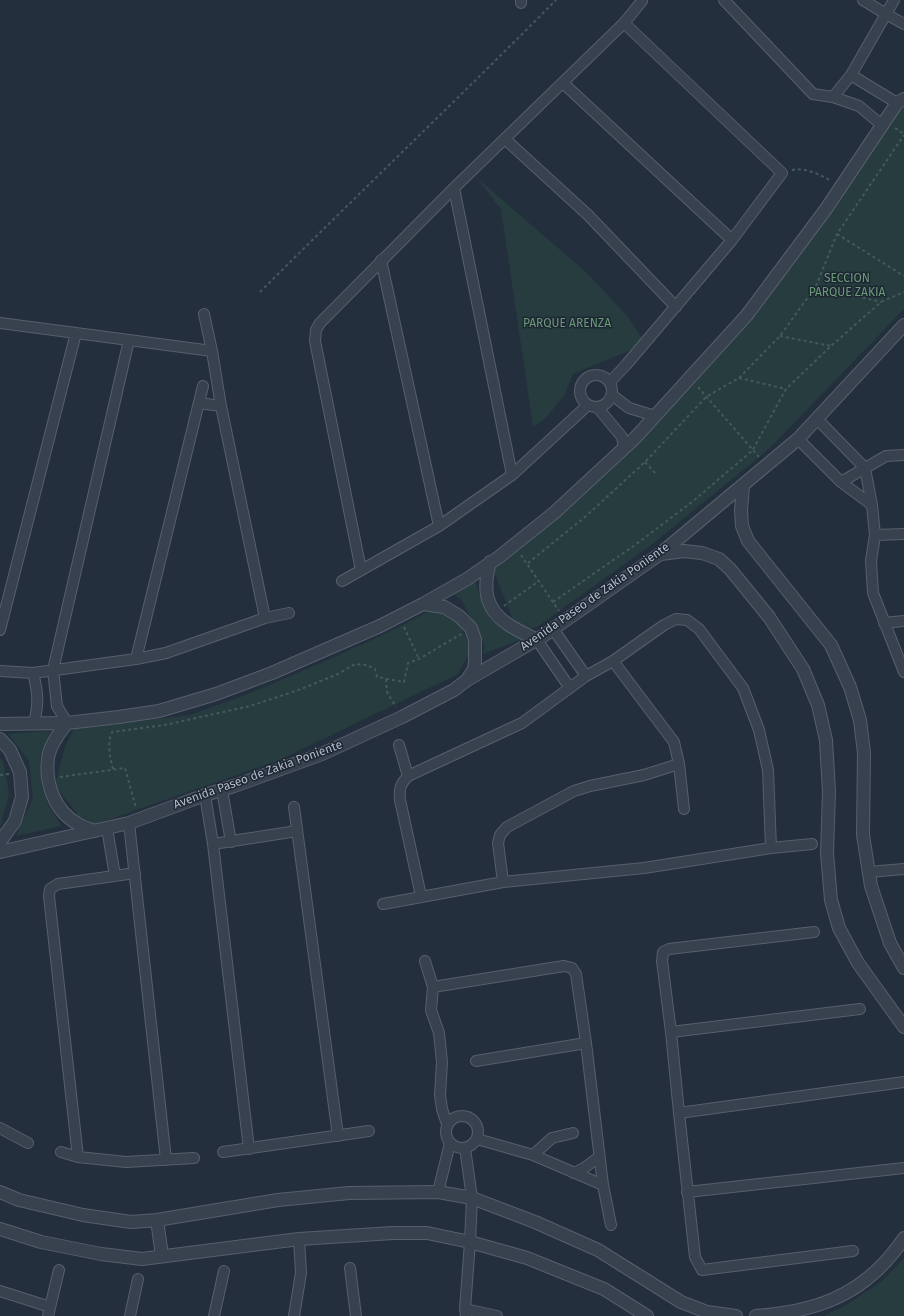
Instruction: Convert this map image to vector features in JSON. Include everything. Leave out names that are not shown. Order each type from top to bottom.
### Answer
[{"type":"street","points":[[724,0],[813,94],[833,97],[859,106],[882,126]]},
{"type":"street","points":[[864,0],[904,24]]},
{"type":"street","points":[[833,97],[851,75],[894,0]]},
{"type":"street","points":[[361,570],[316,341],[316,330],[320,323],[381,260],[564,83],[624,22],[642,1]]},
{"type":"street","points":[[610,382],[732,240],[782,173],[624,22]]},
{"type":"street","points":[[0,724],[67,723],[159,711],[216,694],[272,673],[380,626],[423,604],[499,557],[554,513],[624,448],[655,416],[747,315],[841,187],[882,126],[901,101],[851,75]]},
{"type":"street","points":[[564,83],[732,240]]},
{"type":"street","points":[[506,139],[588,215],[676,307]]},
{"type":"street","points":[[454,188],[512,475]]},
{"type":"street","points":[[381,260],[438,526]]},
{"type":"street","points":[[204,314],[221,406],[265,618]]},
{"type":"street","points":[[0,323],[212,351]]},
{"type":"street","name":"Avenida Paseo de Zakia Poniente","points":[[0,852],[129,823],[222,790],[322,754],[402,717],[454,690],[467,680],[537,640],[660,554],[798,439],[904,325]]},
{"type":"street","points":[[0,630],[76,333]]},
{"type":"street","points":[[67,723],[57,706],[53,670],[128,340]]},
{"type":"street","points":[[342,581],[438,526],[512,475],[593,406],[604,406],[612,395],[610,382],[600,375],[593,375],[583,382],[580,388],[580,395],[583,401],[593,406],[622,437],[624,448]]},
{"type":"street","points":[[136,659],[203,386]]},
{"type":"street","points":[[612,395],[629,408],[655,416]]},
{"type":"street","points":[[199,403],[221,406]]},
{"type":"street","points":[[818,419],[865,468],[872,505],[874,535],[871,561],[873,593],[904,672]]},
{"type":"street","points":[[798,439],[841,482],[872,505]]},
{"type":"street","points":[[841,482],[886,456],[904,455]]},
{"type":"street","points":[[743,486],[741,510],[742,526],[748,541],[831,645],[850,687],[860,720],[864,753],[863,835],[871,886],[890,943],[904,968]]},
{"type":"street","points":[[874,535],[904,534]]},
{"type":"street","points":[[660,554],[684,550],[702,553],[718,559],[730,569],[769,618],[804,669],[818,705],[826,740],[829,792],[827,853],[831,900],[839,928],[858,963],[904,1027]]},
{"type":"street","points":[[490,562],[486,590],[489,604],[510,626],[537,640],[570,688]]},
{"type":"street","points":[[423,604],[444,607],[459,616],[471,628],[475,640],[475,662],[474,669],[467,680]]},
{"type":"street","points":[[0,672],[33,672],[53,670],[136,659],[166,653],[265,618],[289,613]]},
{"type":"street","points":[[421,896],[399,791],[401,784],[408,776],[522,723],[586,676],[613,661],[664,625],[676,619],[687,620],[699,629],[743,688],[759,730],[768,770],[771,848]]},
{"type":"street","points":[[884,623],[904,621]]},
{"type":"street","points":[[553,629],[586,676]]},
{"type":"street","points":[[613,661],[674,742],[679,764],[684,808]]},
{"type":"street","points":[[33,672],[38,694],[38,709],[34,724]]},
{"type":"street","points":[[67,723],[55,739],[48,757],[48,779],[52,795],[62,811],[77,824],[95,831]]},
{"type":"street","points":[[0,739],[10,750],[20,772],[22,797],[15,821],[0,842]]},
{"type":"street","points":[[399,745],[408,776]]},
{"type":"street","points":[[503,882],[498,843],[500,835],[507,827],[574,792],[590,786],[644,775],[679,764]]},
{"type":"street","points":[[222,790],[231,842]]},
{"type":"street","points":[[205,795],[213,844],[249,1149]]},
{"type":"street","points":[[294,807],[338,1136]]},
{"type":"street","points":[[129,823],[166,1160]]},
{"type":"street","points":[[107,828],[115,876]]},
{"type":"street","points":[[213,844],[297,831]]},
{"type":"street","points":[[383,904],[503,882],[644,868],[771,848],[812,844]]},
{"type":"street","points":[[869,872],[904,869]]},
{"type":"street","points":[[78,1157],[49,896],[50,889],[58,884],[135,873]]},
{"type":"street","points":[[814,932],[669,949],[663,952],[662,961],[695,1258],[702,1270],[853,1251]]},
{"type":"street","points":[[425,961],[432,987],[431,1010],[439,1033],[442,1062],[441,1102],[447,1124],[446,1134],[450,1143],[457,1147],[465,1148],[472,1145],[477,1139],[478,1129],[473,1120],[464,1115],[454,1117],[447,1124]]},
{"type":"street","points":[[432,987],[564,966],[572,968],[576,974],[586,1043],[599,1157],[610,1225]]},
{"type":"street","points":[[671,1032],[860,1009]]},
{"type":"street","points":[[476,1061],[586,1043]]},
{"type":"street","points":[[679,1113],[904,1082]]},
{"type":"street","points":[[0,1128],[28,1143]]},
{"type":"street","points":[[223,1152],[369,1131]]},
{"type":"street","points":[[533,1155],[552,1138],[574,1133]]},
{"type":"street","points":[[477,1139],[533,1155],[603,1185]]},
{"type":"street","points":[[438,1192],[450,1143]]},
{"type":"street","points":[[465,1148],[472,1198],[466,1312],[497,1316]]},
{"type":"street","points":[[61,1152],[78,1157],[126,1162],[194,1158]]},
{"type":"street","points":[[574,1172],[584,1168],[599,1157]]},
{"type":"street","points":[[687,1192],[904,1168]]},
{"type":"street","points":[[0,1192],[20,1200],[83,1215],[131,1222],[157,1220],[278,1200],[349,1193],[438,1192],[472,1198],[535,1222],[598,1250],[681,1302],[707,1312],[736,1316]]},
{"type":"street","points":[[157,1220],[162,1256]]},
{"type":"street","points":[[0,1229],[41,1242],[101,1254],[142,1259],[299,1239],[393,1233],[427,1233],[470,1242],[527,1258],[604,1289],[647,1316]]},
{"type":"street","points":[[756,1316],[811,1311],[837,1298],[858,1286],[876,1272],[904,1238]]},
{"type":"street","points":[[294,1316],[301,1273],[299,1239]]},
{"type":"street","points":[[350,1268],[356,1316]]},
{"type":"street","points":[[0,1292],[49,1312],[59,1270]]},
{"type":"street","points":[[214,1316],[224,1271]]},
{"type":"street","points":[[130,1316],[138,1279]]},
{"type":"path","points":[[260,292],[480,77],[556,0]]},
{"type":"path","points":[[528,563],[585,517],[645,462],[706,397],[739,378],[780,336],[816,286],[837,234],[904,135]]},
{"type":"path","points":[[782,173],[796,170],[812,172],[841,187]]},
{"type":"path","points":[[837,234],[904,276]]},
{"type":"path","points":[[816,286],[881,302]]},
{"type":"path","points":[[553,602],[692,502],[753,450],[786,389],[831,346],[881,302],[904,292]]},
{"type":"path","points":[[780,336],[831,346]]},
{"type":"path","points":[[690,378],[766,466]]},
{"type":"path","points":[[739,378],[786,389]]},
{"type":"path","points":[[645,462],[655,473]]},
{"type":"path","points":[[514,545],[528,563],[565,621]]},
{"type":"path","points":[[495,612],[539,581]]},
{"type":"path","points":[[399,616],[419,659]]},
{"type":"path","points":[[113,769],[109,752],[109,739],[112,732],[165,725],[250,706],[338,674],[355,664],[367,665],[375,669],[377,677],[404,682],[408,663],[419,659],[471,628]]},
{"type":"path","points":[[386,679],[387,692],[402,717]]},
{"type":"path","points":[[48,779],[125,768],[133,800]]},
{"type":"green space","name":"SECCION PARQUE ZAKIA","points":[[904,107],[904,309],[770,448],[655,542],[537,627],[524,629],[514,622],[493,569],[615,463],[755,317],[900,108]]},
{"type":"green space","name":"PARQUE ARENZA","points":[[477,178],[587,273],[628,317],[643,340],[638,347],[573,374],[564,396],[544,420],[533,426],[501,209]]},
{"type":"green space","points":[[474,576],[479,594],[491,620],[513,634],[531,636],[483,654],[485,646],[462,600],[452,593]]},
{"type":"green space","points":[[433,609],[458,620],[471,650],[458,674],[277,761],[96,824],[79,816],[55,785],[65,747],[74,729],[190,715],[243,696],[328,660],[389,632]]},
{"type":"green space","points":[[50,731],[40,757],[42,787],[49,806],[61,826],[16,836],[33,799],[29,761],[8,734]]},
{"type":"green space","points":[[0,758],[3,761],[9,794],[0,828]]},
{"type":"green space","points":[[904,1258],[904,1316],[824,1316],[848,1304],[882,1281]]}]
